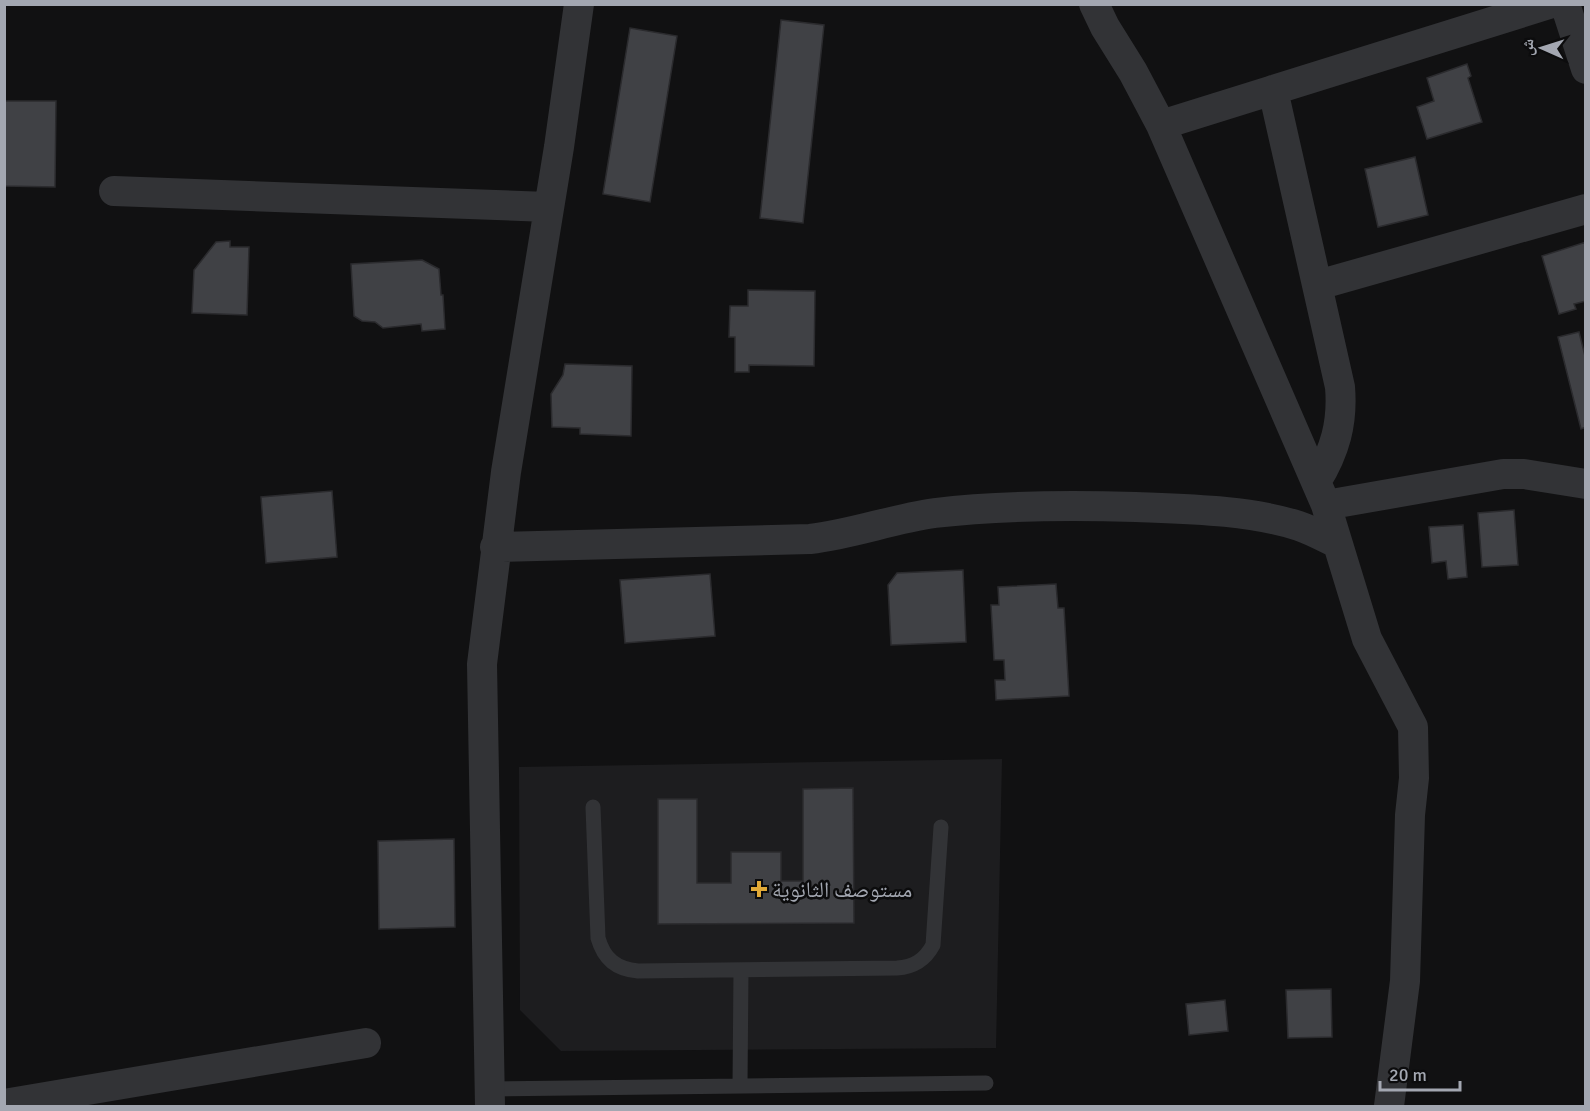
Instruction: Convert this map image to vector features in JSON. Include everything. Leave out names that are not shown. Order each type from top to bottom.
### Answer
[{"type":"street","points":[[490,1098],[482,664],[495,547],[579,4]]},
{"type":"street","points":[[1094,4],[1161,125],[1321,493],[1367,639],[1413,727],[1414,778],[1410,815],[1405,981],[1389,1107]]},
{"type":"street","points":[[1161,125],[1549,4]]},
{"type":"street","points":[[1565,4],[1586,69]]},
{"type":"street","points":[[1273,90],[1340,387],[1342,405],[1336,444],[1321,493]]},
{"type":"street","points":[[114,191],[548,207]]},
{"type":"street","points":[[1318,285],[1586,209]]},
{"type":"street","points":[[1321,493],[1503,474],[1524,474],[1586,484]]},
{"type":"street","points":[[495,547],[810,539],[839,536],[890,520],[934,513],[986,508],[1072,506],[1197,510],[1266,518],[1300,526],[1336,543]]},
{"type":"street","points":[[4,1104],[366,1043]]},
{"type":"lane","points":[[592,807],[598,938],[601,950],[608,959],[616,966],[627,970],[906,968],[922,960],[929,953],[934,936],[941,827]]},
{"type":"lane","points":[[740,1086],[741,970]]},
{"type":"lane","points":[[490,1098],[740,1086],[986,1083]]},
{"type":"shaded area","name":"مستوصف الثانوية","points":[[1002,759],[996,1048],[561,1051],[520,1010],[519,767]]},
{"type":"building","points":[[781,20],[824,25],[803,223],[760,218]]},
{"type":"building","points":[[630,28],[677,36],[650,202],[603,194]]},
{"type":"building","points":[[1467,64],[1471,76],[1468,78],[1482,122],[1427,139],[1417,107],[1434,101],[1427,78]]},
{"type":"building","points":[[4,101],[56,101],[55,187],[4,186]]},
{"type":"building","points":[[1415,157],[1428,215],[1378,227],[1365,169]]},
{"type":"building","points":[[230,241],[230,247],[249,247],[247,315],[192,313],[194,270],[216,242]]},
{"type":"building","points":[[1586,242],[1586,301],[1574,304],[1576,309],[1559,314],[1542,256]]},
{"type":"building","points":[[422,260],[439,269],[445,329],[422,331],[421,324],[383,328],[375,322],[362,321],[354,316],[351,264]]},
{"type":"building","points":[[748,290],[815,291],[814,366],[749,365],[749,372],[735,372],[735,337],[729,337],[730,306],[748,306]]},
{"type":"building","points":[[1579,332],[1586,360],[1586,427],[1581,429],[1558,337]]},
{"type":"building","points":[[565,364],[632,366],[631,436],[580,434],[580,428],[552,427],[551,394],[563,375]]},
{"type":"building","points":[[332,491],[337,557],[266,563],[261,497]]},
{"type":"building","points":[[1514,510],[1518,565],[1482,567],[1478,513]]},
{"type":"building","points":[[1463,525],[1467,577],[1448,579],[1446,561],[1432,563],[1429,527]]},
{"type":"building","points":[[963,570],[966,642],[891,645],[888,585],[897,573]]},
{"type":"building","points":[[710,574],[715,636],[625,643],[620,580]]},
{"type":"building","points":[[1056,584],[1058,608],[1064,608],[1069,696],[996,700],[995,680],[1005,680],[1004,660],[994,660],[991,605],[999,605],[998,587]]},
{"type":"building","points":[[853,788],[854,923],[658,924],[658,799],[697,799],[697,883],[731,883],[731,852],[781,852],[781,881],[803,881],[803,789]]},
{"type":"building","points":[[454,839],[455,927],[379,929],[378,841]]},
{"type":"building","points":[[1331,989],[1332,1037],[1288,1038],[1286,990]]},
{"type":"building","points":[[1225,1000],[1228,1031],[1189,1035],[1186,1004]]},
{"type":"place","name":"مستوصف الثانوية","points":[[759,889]]}]
